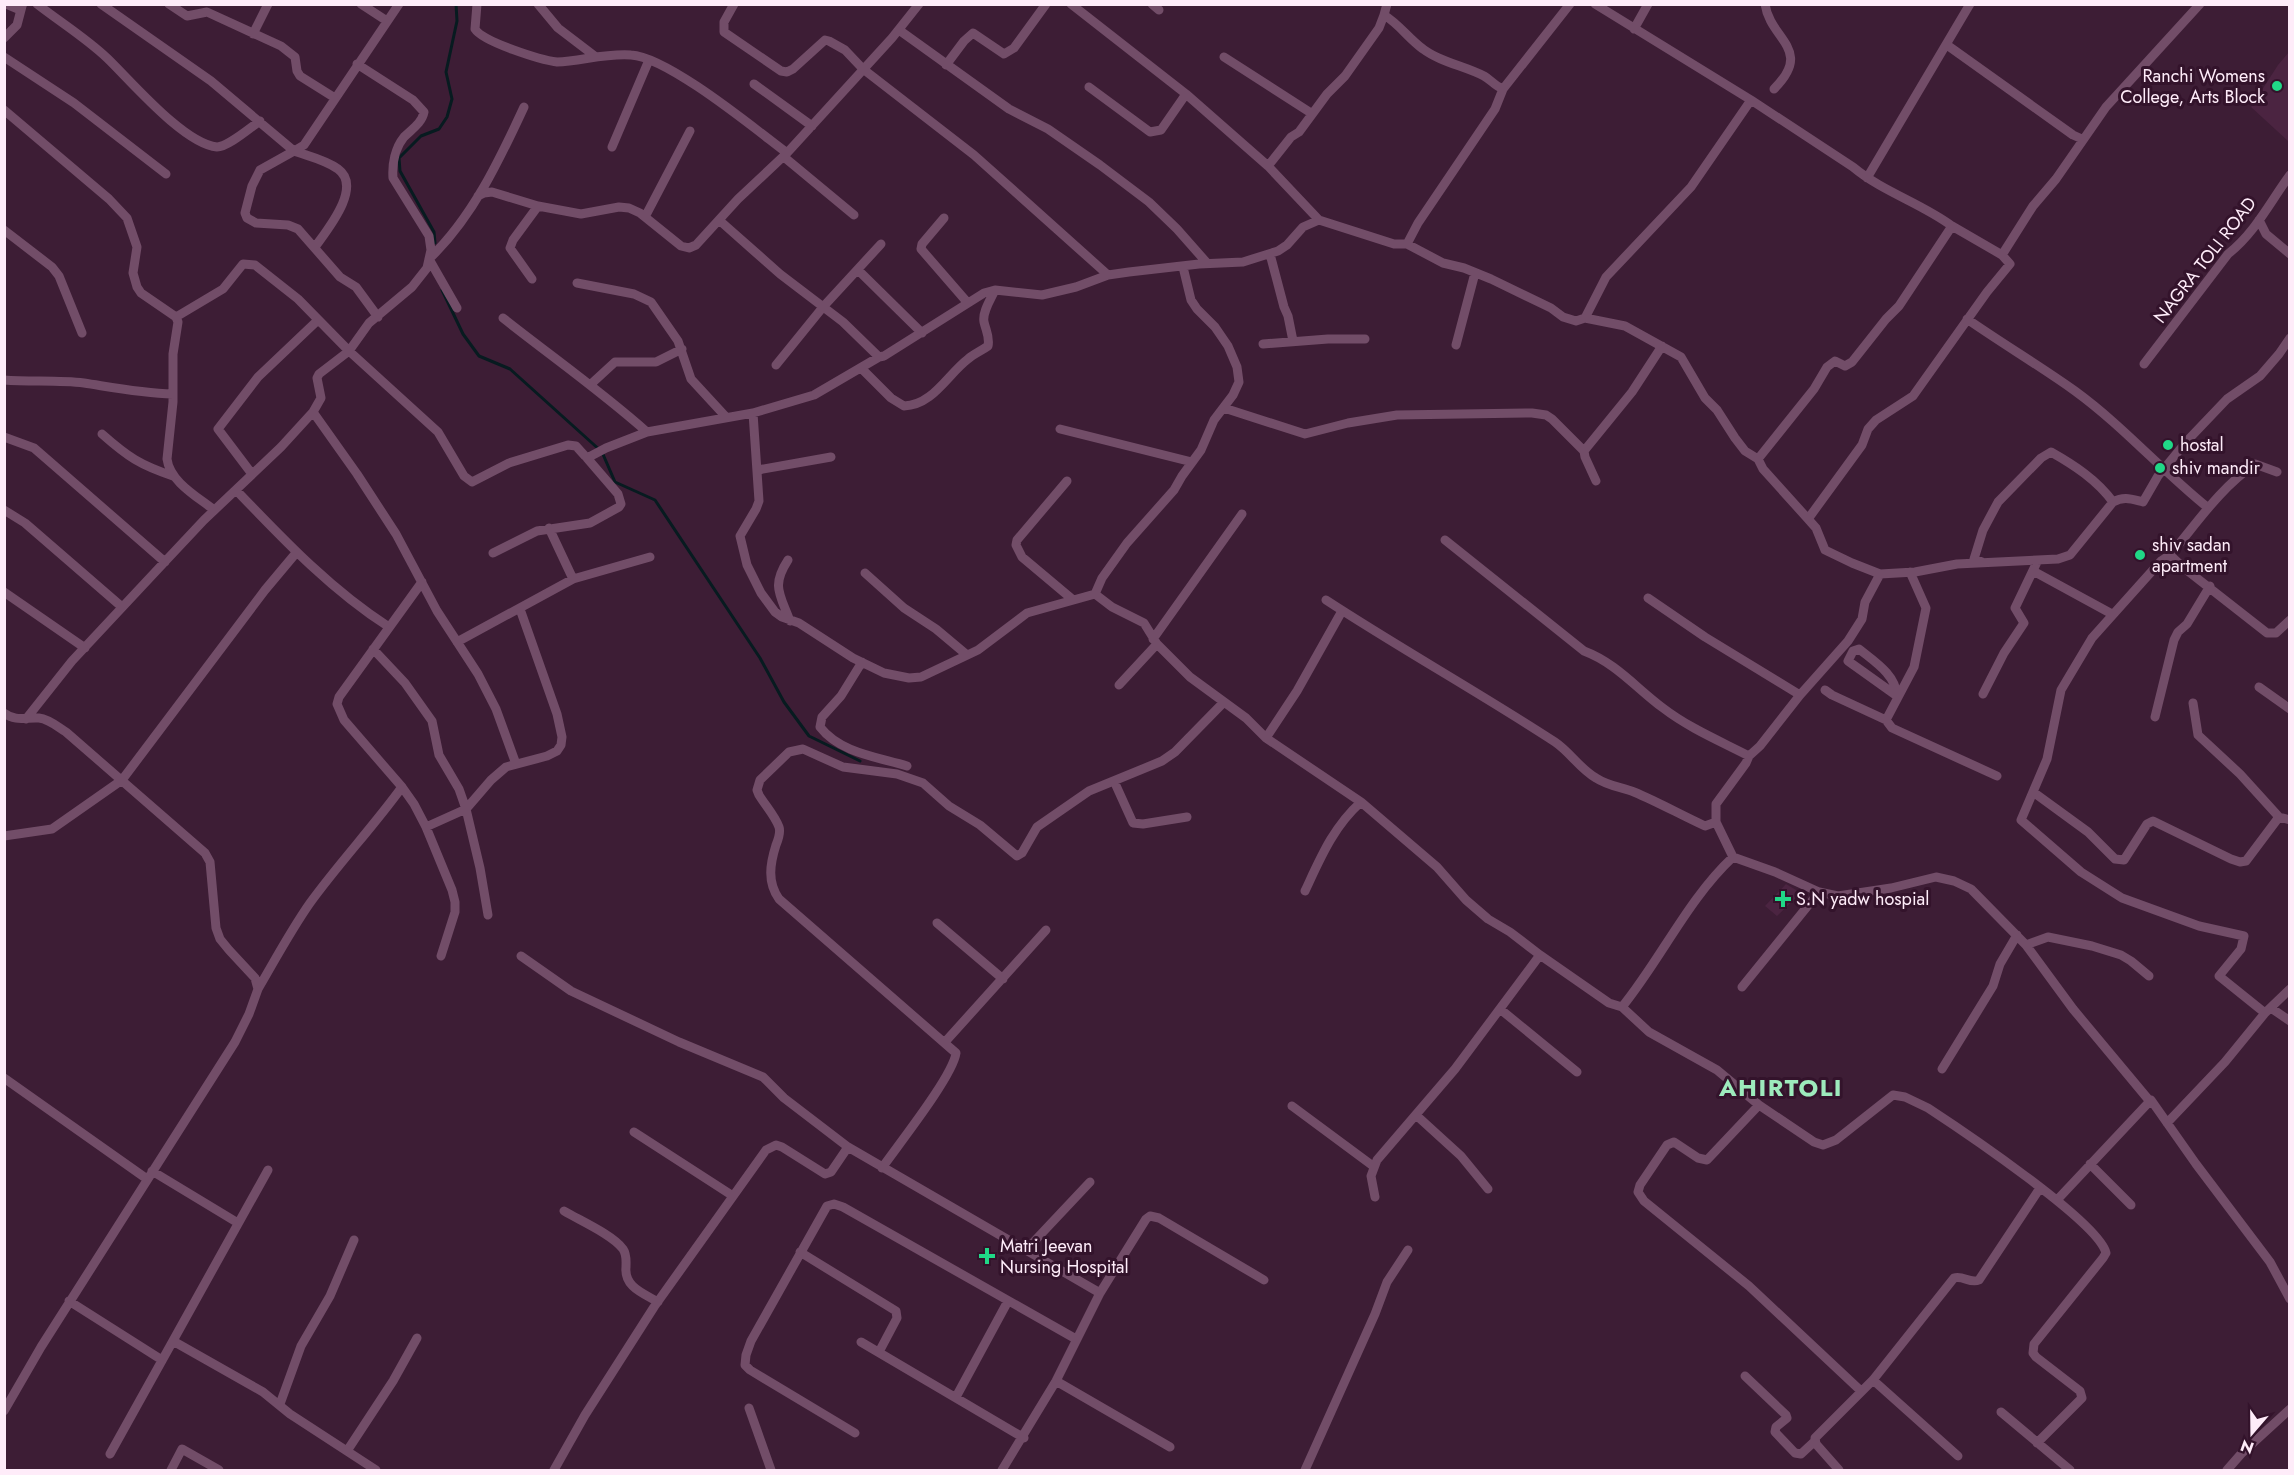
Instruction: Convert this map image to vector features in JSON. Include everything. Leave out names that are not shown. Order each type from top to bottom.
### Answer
[{"type":"street","points":[[6,4],[13,9],[18,9],[23,5]]},
{"type":"street","points":[[37,4],[106,57],[149,101],[199,140],[219,147],[226,145],[260,121]]},
{"type":"street","points":[[101,4],[211,81],[289,148],[337,169],[344,175],[346,193],[335,218],[315,247]]},
{"type":"street","points":[[169,4],[187,16],[207,12],[289,50],[295,57],[297,71],[300,75],[335,98]]},
{"type":"street","points":[[254,34],[268,4]]},
{"type":"street","points":[[361,4],[387,21]]},
{"type":"street","points":[[378,317],[356,287],[340,277],[298,229],[288,225],[251,222],[245,213],[252,186],[260,170],[304,144],[399,4]]},
{"type":"street","points":[[477,4],[475,29],[484,38],[544,60],[568,61],[632,55],[649,60],[701,90],[786,155],[854,215]]},
{"type":"street","points":[[538,4],[558,28],[596,57]]},
{"type":"street","points":[[734,4],[724,22],[724,32],[781,71],[787,72],[825,40],[838,45],[863,69],[974,155],[1108,275]]},
{"type":"street","points":[[477,196],[492,192],[538,206],[581,214],[619,207],[629,208],[645,217],[681,246],[689,248],[696,245],[738,199],[786,155],[899,30],[919,4]]},
{"type":"street","points":[[946,65],[973,33],[999,52],[1004,54],[1008,52],[1014,48],[1046,4]]},
{"type":"street","points":[[1071,4],[1185,94],[1268,166],[1319,220],[1394,244],[1407,244],[1443,263],[1475,273],[1551,308],[1563,317],[1576,321],[1585,318],[1625,326],[1681,357],[1705,398],[1717,410],[1734,438],[1745,452],[1758,459],[1763,469],[1816,528],[1826,550],[1881,574],[1982,562],[2035,566],[2070,555],[2113,502],[2120,498],[2143,502],[2163,470],[2227,399],[2260,376],[2289,338]]},
{"type":"street","points":[[1268,166],[1291,137],[1299,132],[1311,113],[1345,76],[1363,52],[1379,28],[1387,4]]},
{"type":"street","points":[[1407,244],[1418,223],[1495,109],[1503,88],[1570,4]]},
{"type":"street","points":[[1595,4],[1751,100],[1853,167],[1866,178],[1938,215],[1952,226],[2002,255],[2010,264],[1967,319],[1913,396],[1876,420],[1868,429],[1862,445],[1808,519]]},
{"type":"street","points":[[1634,29],[1648,4]]},
{"type":"street","points":[[1765,4],[1767,15],[1785,39],[1792,59],[1785,78],[1774,89]]},
{"type":"street","points":[[1866,178],[1970,4]]},
{"type":"street","points":[[2002,255],[2033,206],[2056,179],[2106,107],[2200,4]]},
{"type":"street","points":[[4,38],[17,25],[23,5]]},
{"type":"street","points":[[1384,15],[1422,49],[1474,71],[1497,87],[1503,88]]},
{"type":"street","points":[[899,30],[1010,109],[1048,129],[1133,190],[1177,229],[1208,263]]},
{"type":"street","points":[[1947,45],[2073,135],[2082,139]]},
{"type":"street","points":[[4,57],[74,103],[166,174]]},
{"type":"street","points":[[1224,57],[1311,113]]},
{"type":"street","points":[[612,147],[649,60]]},
{"type":"street","points":[[26,720],[84,648],[122,607],[214,510],[313,412],[321,398],[317,378],[319,374],[349,351],[369,323],[412,287],[427,267],[431,250],[429,236],[393,178],[392,167],[402,140],[423,118],[424,111],[413,100],[357,64]]},
{"type":"street","points":[[754,84],[812,126]]},
{"type":"street","points":[[1089,87],[1150,132],[1161,130],[1185,94]]},
{"type":"street","points":[[1585,318],[1606,277],[1691,187],[1751,100]]},
{"type":"street","points":[[429,259],[450,240],[502,153],[524,107]]},
{"type":"street","points":[[4,110],[109,199],[127,218],[137,247],[134,273],[136,287],[176,317],[178,322],[173,354],[168,468],[173,476],[214,510]]},
{"type":"street","points":[[645,217],[690,131]]},
{"type":"street","name":"NAGRA TOLI ROAD","points":[[2144,364],[2228,254],[2240,245],[2289,175]]},
{"type":"street","points":[[532,279],[510,248],[513,240],[538,206]]},
{"type":"street","points":[[944,218],[922,244],[921,249],[967,302]]},
{"type":"street","points":[[718,220],[780,274],[843,322],[879,357]]},
{"type":"street","points":[[590,457],[606,448],[647,432],[753,413],[814,395],[884,356],[984,293],[995,290],[1042,295],[1076,287],[1108,275],[1160,267],[1244,262],[1287,246],[1303,227],[1319,220]]},
{"type":"street","points":[[2259,220],[2266,234],[2289,254]]},
{"type":"street","points":[[1758,459],[1814,389],[1827,367],[1835,361],[1845,366],[1852,362],[1899,306],[1952,226]]},
{"type":"street","points":[[4,230],[52,267],[59,276],[82,333]]},
{"type":"street","points":[[776,365],[823,307],[881,244]]},
{"type":"street","points":[[1270,254],[1293,341]]},
{"type":"street","points":[[429,259],[457,308]]},
{"type":"street","points":[[176,317],[223,289],[243,264],[249,262],[298,299],[349,351],[438,432],[468,480],[477,481],[509,463],[568,445],[576,446],[590,457],[618,494],[621,504],[619,507],[590,523],[537,531],[494,554]]},
{"type":"street","points":[[1095,594],[1102,578],[1118,555],[1174,490],[1201,450],[1214,420],[1239,382],[1237,367],[1222,336],[1191,300],[1183,267]]},
{"type":"street","points":[[858,270],[922,333]]},
{"type":"street","points":[[1456,345],[1475,273]]},
{"type":"street","points":[[577,283],[645,298],[654,306],[682,349],[691,379],[726,417]]},
{"type":"street","points":[[861,368],[888,396],[907,406],[928,397],[967,360],[988,346],[989,338],[985,325],[987,308],[995,290]]},
{"type":"street","points":[[503,318],[608,397],[647,432]]},
{"type":"street","points":[[1967,319],[2075,392],[2134,440],[2176,483],[2207,507]]},
{"type":"street","points":[[252,474],[218,429],[258,377],[318,320]]},
{"type":"street","points":[[1263,344],[1365,339]]},
{"type":"street","points":[[1596,481],[1584,457],[1584,451],[1632,392],[1662,346]]},
{"type":"street","points":[[590,385],[615,362],[656,362],[682,349]]},
{"type":"street","points":[[4,380],[47,380],[82,383],[140,393],[173,394]]},
{"type":"street","points":[[1224,408],[1305,434],[1348,423],[1397,415],[1532,413],[1546,415],[1552,419],[1584,451]]},
{"type":"street","points":[[313,412],[383,514],[437,611],[478,674],[496,709],[516,764]]},
{"type":"street","points":[[753,413],[759,501],[740,536],[740,545],[747,566],[769,606],[782,617],[799,623],[862,663],[884,673],[909,678],[921,677],[978,650],[1027,613],[1095,594],[1112,607],[1144,623],[1155,642],[1197,683],[1224,702],[1266,738],[1361,802],[1437,867],[1466,900],[1488,919],[1510,932],[1609,1003],[1622,1007],[1649,1032],[1717,1070],[1759,1105],[1814,1142],[1823,1145],[1836,1140],[1887,1098],[1893,1095],[1905,1097],[1941,1116],[2057,1200],[2100,1241],[2106,1253],[2034,1344],[2033,1353],[2036,1357],[2079,1391],[2082,1398],[2037,1443]]},
{"type":"street","points":[[1060,429],[1192,462]]},
{"type":"street","points":[[102,434],[133,460],[173,476]]},
{"type":"street","points":[[4,437],[34,448],[165,562]]},
{"type":"street","points":[[1982,562],[1974,559],[1974,553],[1998,502],[2041,458],[2051,452],[2085,473],[2104,490],[2113,502]]},
{"type":"street","points":[[758,470],[831,457]]},
{"type":"street","points":[[2277,472],[2254,464],[2243,472],[2207,507],[2170,555],[2161,561],[2092,638],[2061,690],[2051,743],[2021,820],[2060,856],[2101,886],[2122,898],[2199,926],[2244,936],[2241,949],[2218,976],[2268,1010],[2289,1021]]},
{"type":"street","points":[[1067,481],[1017,540],[1016,546],[1022,557],[1072,599]]},
{"type":"street","points":[[236,490],[296,553],[354,603],[389,627]]},
{"type":"street","points":[[4,510],[25,523],[122,607]]},
{"type":"street","points":[[1119,685],[1155,642],[1242,514]]},
{"type":"street","points":[[549,528],[573,579]]},
{"type":"street","points":[[1446,540],[1584,651],[1608,662],[1651,699],[1680,720],[1749,756]]},
{"type":"street","points":[[4,836],[52,828],[122,780],[265,590],[296,553]]},
{"type":"street","points":[[2170,555],[2267,633],[2276,633],[2289,620]]},
{"type":"street","points":[[457,642],[573,579],[650,557]]},
{"type":"street","points":[[788,560],[777,579],[779,592],[790,621]]},
{"type":"street","points":[[2035,566],[2112,614]]},
{"type":"street","points":[[1983,694],[2004,653],[2024,623],[2015,608],[2035,566]]},
{"type":"street","points":[[1886,720],[1914,667],[1926,608],[1910,572]]},
{"type":"street","points":[[865,573],[904,608],[936,629],[967,655]]},
{"type":"street","points":[[1881,574],[1865,602],[1862,618],[1848,641],[1800,694],[1760,746],[1749,756],[1716,804],[1716,822],[1733,857],[1776,872],[1819,892],[1838,896],[1891,888],[1936,877],[1954,881],[1971,889],[2026,945],[2103,1046],[2148,1100],[2151,1100],[2270,1262],[2289,1299]]},
{"type":"street","points":[[422,582],[339,697],[337,704],[344,720],[402,787],[426,827],[452,890],[454,902],[455,912],[441,956]]},
{"type":"street","points":[[2155,717],[2174,640],[2178,632],[2187,624],[2210,586]]},
{"type":"street","points":[[5,592],[84,648]]},
{"type":"street","points":[[1648,598],[1705,637],[1800,694]]},
{"type":"street","points":[[1326,600],[1391,642],[1455,678],[1489,703],[1556,743],[1593,777],[1609,786],[1632,791],[1705,826],[1716,822]]},
{"type":"street","points":[[426,827],[466,809],[498,772],[557,751],[561,745],[562,737],[556,714],[520,609]]},
{"type":"street","points":[[1266,738],[1297,691],[1342,611]]},
{"type":"street","points":[[373,649],[405,683],[432,721],[439,754],[459,789],[466,809],[488,915]]},
{"type":"street","points":[[1859,649],[1878,664],[1896,684],[1898,696],[1848,661],[1852,651],[1859,649]]},
{"type":"street","points":[[862,663],[841,696],[822,717],[820,728],[834,740],[850,749],[907,766]]},
{"type":"street","points":[[2259,687],[2289,709]]},
{"type":"street","points":[[1825,690],[1886,720],[1892,728],[1997,776]]},
{"type":"street","points":[[882,1168],[955,1060],[956,1053],[790,910],[774,892],[771,885],[771,866],[780,831],[757,790],[760,780],[789,752],[803,749],[843,767],[906,777],[932,789],[950,806],[980,825],[1017,856],[1022,853],[1042,823],[1089,791],[1162,761],[1175,752],[1224,702]]},
{"type":"street","points":[[2193,703],[2198,735],[2240,774],[2279,817],[2289,820]]},
{"type":"street","points":[[4,713],[10,717],[26,720],[40,718],[51,722],[122,780],[205,853],[210,862],[216,928],[220,939],[255,978],[258,989]]},
{"type":"street","points":[[1114,781],[1133,823],[1143,824],[1187,817]]},
{"type":"street","points":[[4,1411],[69,1301],[235,1042],[258,989],[291,932],[311,901],[375,824],[402,787]]},
{"type":"street","points":[[2033,792],[2072,819],[2115,859],[2121,860],[2124,860],[2147,824],[2153,821],[2231,859],[2246,861],[2279,817]]},
{"type":"street","points":[[1305,891],[1334,831],[1348,813],[1361,802]]},
{"type":"street","points":[[1622,1007],[1719,870],[1733,857]]},
{"type":"street","points":[[1742,987],[1819,892]]},
{"type":"street","points":[[937,922],[1003,979]]},
{"type":"street","points":[[945,1042],[1046,930]]},
{"type":"street","points":[[1942,1069],[1993,986],[2000,964],[2017,935]]},
{"type":"street","points":[[2026,945],[2048,937],[2092,946],[2121,955],[2149,976]]},
{"type":"street","points":[[1375,1197],[1371,1176],[1373,1166],[1455,1069],[1540,955]]},
{"type":"street","points":[[521,956],[571,991],[680,1042],[763,1077],[784,1098],[848,1147],[1101,1293]]},
{"type":"street","points":[[2167,1123],[2225,1062],[2268,1010],[2289,989]]},
{"type":"street","points":[[1500,1009],[1577,1072]]},
{"type":"street","points":[[4,1078],[149,1175],[238,1223]]},
{"type":"street","points":[[2057,1200],[2151,1100]]},
{"type":"street","points":[[1759,1105],[1707,1160],[1698,1158],[1674,1142],[1667,1144],[1640,1185],[1638,1192],[1644,1201],[1749,1286],[1861,1391]]},
{"type":"street","points":[[1292,1106],[1373,1166]]},
{"type":"street","points":[[1416,1115],[1461,1156],[1488,1189]]},
{"type":"street","points":[[633,1132],[733,1196]]},
{"type":"street","points":[[554,1470],[585,1415],[658,1302],[766,1150],[776,1145],[825,1174],[831,1172],[848,1147]]},
{"type":"street","points":[[2090,1164],[2131,1205]]},
{"type":"street","points":[[110,1454],[268,1170]]},
{"type":"street","points":[[1026,1250],[1090,1182]]},
{"type":"street","points":[[1745,1376],[1786,1415],[1787,1418],[1776,1427],[1775,1432],[1795,1453],[1801,1454],[1873,1380],[1954,1278],[1960,1277],[1975,1282],[1979,1280],[2040,1188]]},
{"type":"street","points":[[855,1432],[745,1365],[751,1341],[827,1206],[834,1204],[843,1207],[1076,1339]]},
{"type":"street","points":[[564,1211],[613,1240],[622,1248],[626,1259],[626,1280],[630,1285],[658,1302]]},
{"type":"street","points":[[1002,1470],[1024,1438],[1056,1381],[1101,1293],[1150,1216],[1159,1218],[1263,1280]]},
{"type":"street","points":[[280,1404],[300,1346],[330,1296],[354,1240]]},
{"type":"street","points":[[1305,1470],[1387,1282],[1408,1250]]},
{"type":"street","points":[[800,1252],[896,1311],[897,1318],[879,1352]]},
{"type":"street","points":[[69,1301],[162,1359]]},
{"type":"street","points":[[956,1397],[1008,1301]]},
{"type":"street","points":[[347,1451],[393,1381],[417,1338]]},
{"type":"street","points":[[173,1341],[263,1392],[290,1414],[376,1470]]},
{"type":"street","points":[[861,1342],[1024,1438]]},
{"type":"street","points":[[1873,1380],[1958,1456]]},
{"type":"street","points":[[1056,1381],[1170,1447]]},
{"type":"street","points":[[750,1408],[771,1470]]},
{"type":"street","points":[[2227,1470],[2289,1409]]},
{"type":"street","points":[[2001,1412],[2070,1470]]},
{"type":"street","points":[[1815,1441],[1839,1470]]},
{"type":"street","points":[[171,1470],[182,1449],[219,1470]]},
{"type":"shaded area","name":"Ranchi Womens College, Arts Block","points":[[2289,52],[2289,142],[2251,107]]},
{"type":"shaded area","name":"S.N yadw hospial","points":[[1786,884],[1801,893],[1777,916],[1765,906]]},
{"type":"waterway","points":[[435,243],[434,232],[400,171],[399,158],[421,136],[439,129],[447,117],[452,99],[446,72],[457,21],[456,4]]},
{"type":"waterway","points":[[442,290],[463,334],[479,356],[510,369],[602,452],[615,482],[655,500],[760,658],[784,702],[809,736],[860,761]]},
{"type":"place","name":"Ranchi Womens College, Arts Block","points":[[2277,86]]},
{"type":"place","name":"hostal","points":[[2168,445]]},
{"type":"place","name":"shiv mandir","points":[[2160,468]]},
{"type":"place","name":"shiv sadan apartment","points":[[2140,555]]},
{"type":"place","name":"S.N yadw hospial","points":[[1783,899]]},
{"type":"place","name":"Matri Jeevan Nursing Hospital","points":[[987,1256]]},
{"type":"district","name":"AHIRTOLI","points":[[1781,1087]]}]
